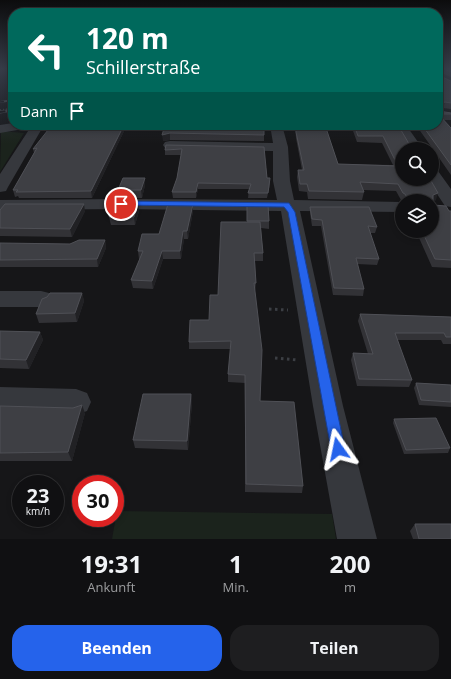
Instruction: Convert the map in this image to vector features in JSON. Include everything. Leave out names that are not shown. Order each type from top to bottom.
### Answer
[{"type":"street","points":[[0,187],[35,130]]},
{"type":"street","points":[[403,130],[411,142]]},
{"type":"street","points":[[169,139],[279,135],[283,197],[291,212],[328,406],[357,539]]},
{"type":"street","points":[[439,184],[451,202]]},
{"type":"street","points":[[0,205],[286,205],[395,207]]},
{"type":"street","points":[[439,207],[451,208]]},
{"type":"street","points":[[0,299],[41,299]]},
{"type":"street","points":[[0,400],[76,402]]},
{"type":"shaded area","points":[[0,131],[24,133],[0,172],[1,134]]},
{"type":"shaded area","points":[[124,511],[332,514],[336,539],[112,539],[114,527],[124,527]]},
{"type":"building","points":[[443,93],[451,93],[451,103],[443,103]]},
{"type":"building","points":[[443,112],[451,113],[443,114]]},
{"type":"building","points":[[443,119],[451,128],[451,165],[439,148],[439,142],[434,142],[426,130],[443,130]]},
{"type":"building","points":[[48,130],[122,130],[91,191],[16,192],[18,190],[13,190],[37,148],[33,149]]},
{"type":"building","points":[[164,130],[264,130],[264,135],[170,133],[162,135]]},
{"type":"building","points":[[296,130],[327,130],[338,164],[395,166],[395,184],[360,182],[364,192],[309,191],[307,184],[300,184],[298,170],[304,170]]},
{"type":"building","points":[[356,130],[401,130],[408,142],[395,142],[395,160],[383,136],[358,136]]},
{"type":"building","points":[[166,145],[264,147],[267,178],[270,178],[268,193],[248,193],[251,184],[198,183],[196,192],[172,192],[177,178],[182,149],[165,150]]},
{"type":"building","points":[[123,178],[145,178],[141,190],[118,190]]},
{"type":"building","points":[[399,186],[434,186],[438,193],[405,194]]},
{"type":"building","points":[[114,203],[138,203],[134,217],[109,217]]},
{"type":"building","points":[[5,204],[84,204],[70,229],[0,228],[0,210]]},
{"type":"building","points":[[168,204],[193,204],[187,231],[183,231],[180,251],[162,251],[152,281],[131,280],[143,251],[138,251],[142,234],[159,234]]},
{"type":"building","points":[[247,205],[268,205],[269,221],[247,221]]},
{"type":"building","points":[[439,205],[446,206],[449,211],[451,211],[451,260],[435,259],[425,238],[439,238]]},
{"type":"building","points":[[310,207],[369,207],[377,227],[368,226],[379,259],[356,258],[364,289],[334,288],[322,220],[312,219]]},
{"type":"building","points":[[221,222],[260,222],[263,253],[254,253],[256,283],[254,283],[262,350],[260,401],[294,402],[303,486],[246,484],[245,375],[228,374],[231,341],[189,342],[190,320],[209,320],[210,295],[218,295]]},
{"type":"building","points":[[79,240],[105,240],[97,259],[0,260],[0,243],[70,244]]},
{"type":"building","points":[[50,293],[82,293],[75,313],[36,314],[42,299],[47,297]]},
{"type":"building","points":[[360,314],[451,317],[451,337],[446,337],[444,333],[395,333],[412,380],[359,379],[353,353],[373,354]]},
{"type":"building","points":[[0,331],[40,332],[26,360],[0,359]]},
{"type":"building","points":[[416,383],[451,385],[451,402],[421,400]]},
{"type":"building","points":[[143,394],[191,394],[187,441],[133,440]]},
{"type":"building","points":[[82,405],[68,452],[0,453],[0,406],[73,408]]},
{"type":"building","points":[[436,418],[450,448],[406,450],[394,419]]},
{"type":"building","points":[[415,524],[451,524],[451,539],[419,539]]},
{"type":"railway","points":[[0,102],[8,101]]},
{"type":"railway","points":[[0,112],[8,111]]},
{"type":"route","points":[[121,204],[286,205],[291,212],[328,406],[338,449]]}]
